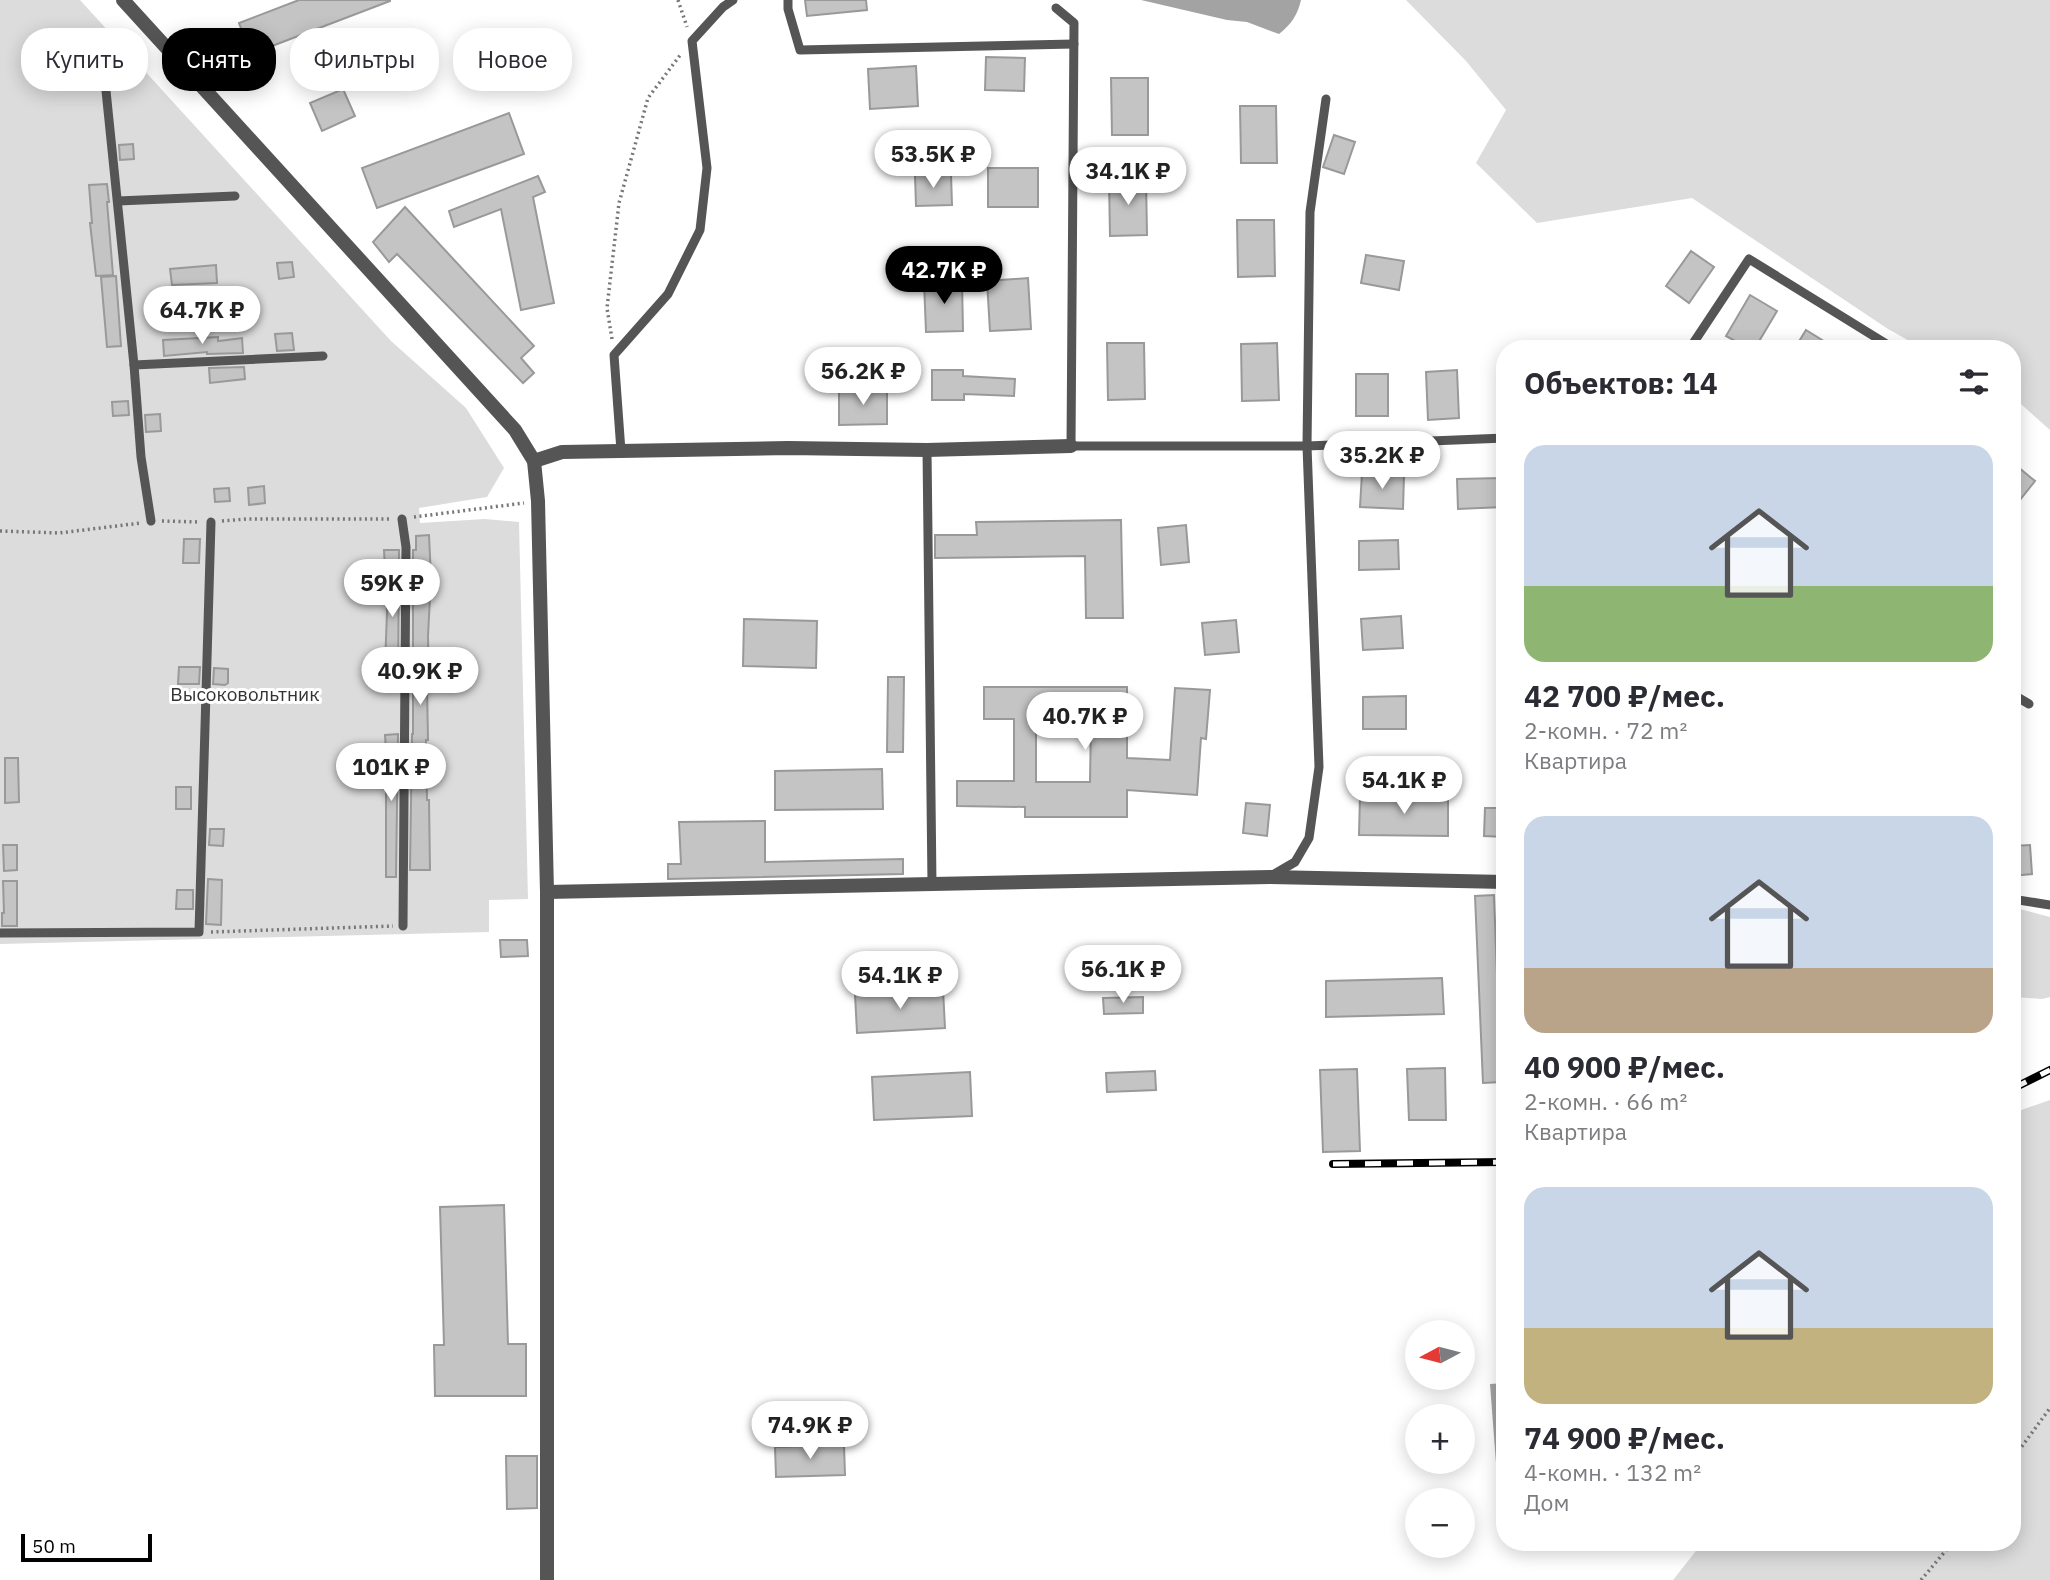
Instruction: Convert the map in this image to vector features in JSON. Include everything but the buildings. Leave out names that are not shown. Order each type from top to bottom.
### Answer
[{"type":"street","points":[[123,0],[515,430],[534,461],[538,501],[547,892],[547,1580]]},
{"type":"street","points":[[534,461],[562,452],[788,448],[927,450],[1072,446]]},
{"type":"street","points":[[547,892],[1269,877],[1496,881]]},
{"type":"lane","points":[[621,451],[614,355],[668,294],[700,230],[707,168],[692,41],[723,7],[733,0]]},
{"type":"lane","points":[[788,0],[788,9],[800,50],[1074,44]]},
{"type":"lane","points":[[1056,8],[1074,23],[1072,446],[1307,446],[1496,438]]},
{"type":"lane","points":[[106,91],[141,457],[151,521]]},
{"type":"lane","points":[[1269,877],[1295,862],[1309,838],[1320,767],[1307,446],[1311,212],[1326,99]]},
{"type":"lane","points":[[118,201],[235,196]]},
{"type":"lane","points":[[1695,340],[1749,259],[1879,340]]},
{"type":"lane","points":[[134,365],[323,356]]},
{"type":"lane","points":[[927,450],[932,884]]},
{"type":"lane","points":[[402,519],[406,561],[403,926]]},
{"type":"lane","points":[[0,933],[199,932],[211,523]]},
{"type":"lane","points":[[2021,699],[2029,704]]},
{"type":"lane","points":[[2021,900],[2050,905]]},
{"type":"path","points":[[614,355],[607,308],[619,202],[648,98],[692,41],[678,0]]},
{"type":"path","points":[[0,531],[59,533],[151,521],[211,523],[246,519],[402,519],[538,501]]},
{"type":"path","points":[[199,932],[403,926]]},
{"type":"path","points":[[2021,1448],[2050,1408]]},
{"type":"path","points":[[1921,1580],[1945,1551]]},
{"type":"green space","name":"Высоковольтник","points":[[0,0],[80,0],[106,28],[21,28],[21,91],[148,91],[148,75],[391,341],[466,408],[504,468],[487,497],[419,508],[420,523],[485,519],[519,522],[528,899],[489,900],[489,932],[0,944]]},
{"type":"green space","points":[[1406,0],[2050,0],[2050,430],[2021,404],[2021,340],[1908,340],[1692,198],[1537,223],[1476,163],[1506,110],[1466,61]]},
{"type":"green space","points":[[2021,909],[2050,917],[2050,997],[2021,998]]},
{"type":"green space","points":[[2050,1100],[2050,1580],[1673,1580],[1696,1551],[2021,1551],[2021,1110]]},
{"type":"shaded area","points":[[1141,0],[1301,0],[1293,19],[1279,34],[1247,22],[1227,20]]},
{"type":"shaded area","points":[[1490,1384],[1496,1384],[1496,1463]]},
{"type":"railway","points":[[2021,1084],[2050,1070]]},
{"type":"railway","points":[[1333,1164],[1496,1162]]}]
